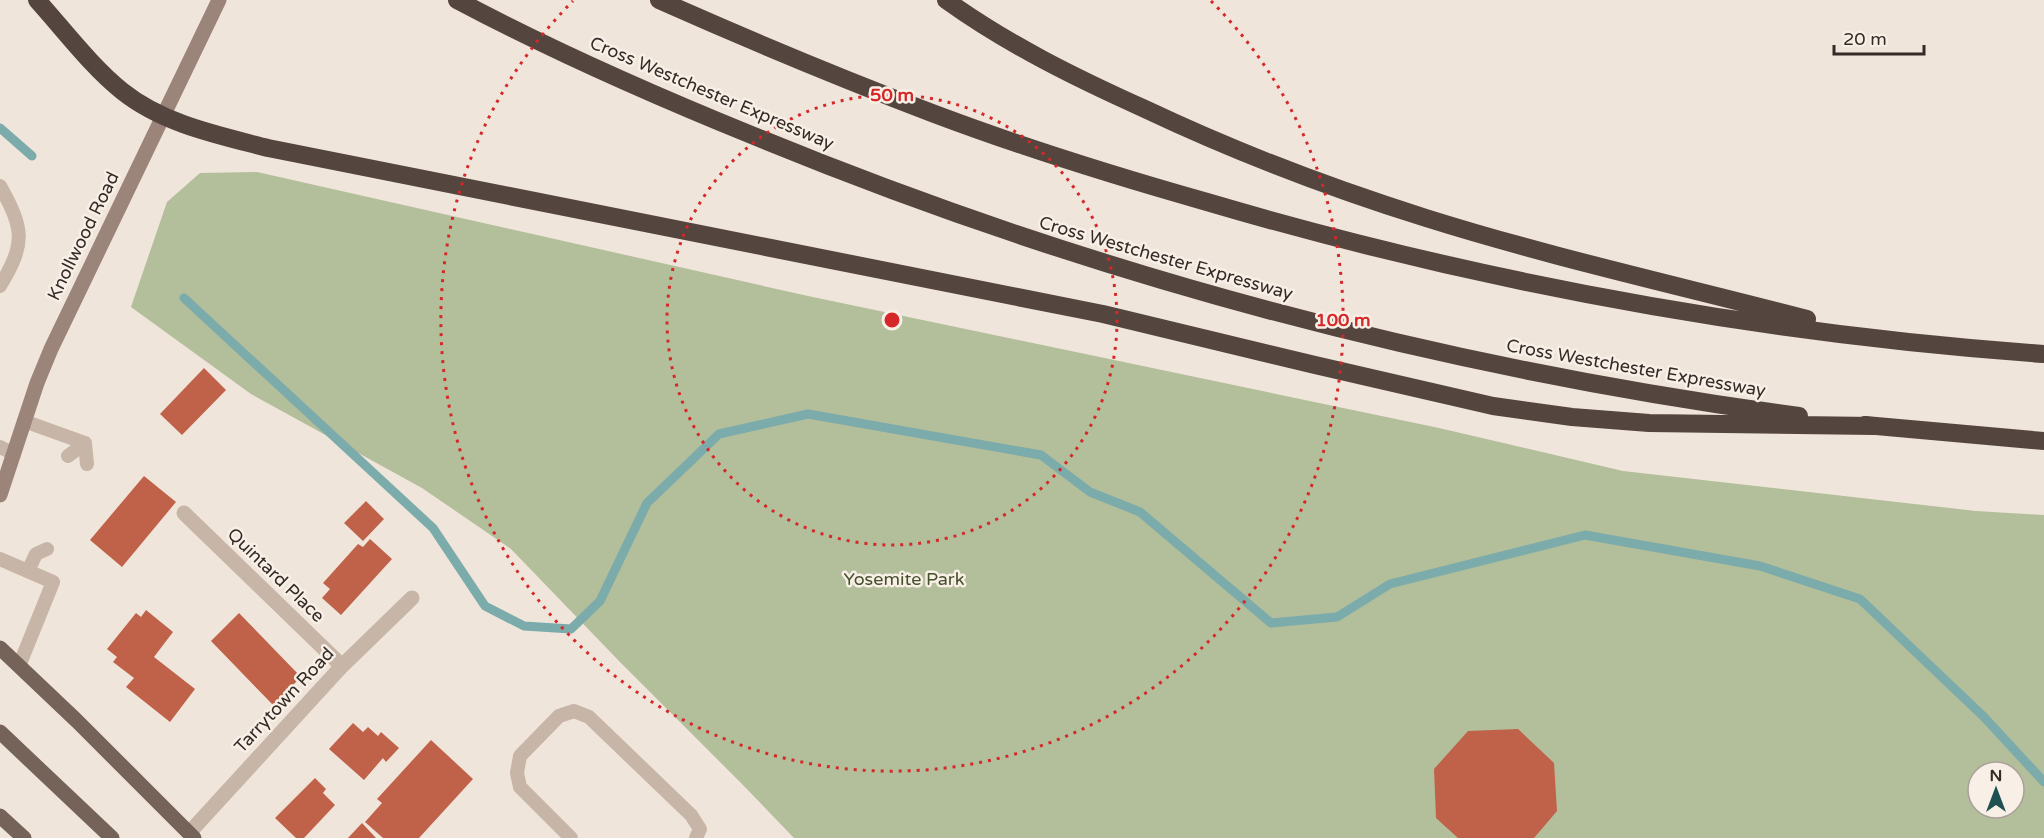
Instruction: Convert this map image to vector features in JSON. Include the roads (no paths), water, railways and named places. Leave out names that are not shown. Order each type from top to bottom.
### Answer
[{"type":"highway","points":[[37,0],[104,75],[123,92],[162,116],[268,148],[1103,314],[1493,406],[1572,417],[1649,423],[1874,426]]},
{"type":"highway","name":"Cross Westchester Expressway","points":[[457,0],[644,89],[902,195],[1006,232],[1114,266],[1325,326],[1441,354],[1656,395],[1874,426],[2044,441]]},
{"type":"highway","points":[[659,0],[831,73],[1045,153],[1347,242],[1460,268],[1671,309],[1884,339],[2044,354]]},
{"type":"highway","points":[[946,0],[972,19],[1040,58],[1118,97],[1230,147],[1335,188],[1503,240],[1884,339]]},
{"type":"main road","name":"Knollwood Road","points":[[0,495],[7,451],[24,421],[51,349],[219,0]]},
{"type":"main road","points":[[0,648],[191,835]]},
{"type":"main road","points":[[0,732],[112,838]]},
{"type":"main road","points":[[1,817],[24,838]]},
{"type":"street","name":"Quintard Place","points":[[184,513],[342,666]]},
{"type":"street","name":"Tarrytown Road","points":[[191,835],[342,666],[412,598]]},
{"type":"lane","points":[[0,186],[17,221],[20,242],[13,265],[0,286]]},
{"type":"lane","points":[[24,421],[85,443]]},
{"type":"lane","points":[[68,456],[85,443]]},
{"type":"lane","points":[[85,443],[87,464]]},
{"type":"lane","points":[[28,571],[37,548]]},
{"type":"lane","points":[[0,559],[53,582],[19,666]]},
{"type":"lane","points":[[571,838],[520,787],[517,773],[520,756],[559,716],[574,711],[589,717],[691,815],[700,829],[696,838]]},
{"type":"waterway","points":[[0,128],[32,156]]},
{"type":"waterway","points":[[184,298],[433,528],[485,606],[524,626],[571,629],[600,601],[647,503],[719,434],[808,414],[1041,455],[1090,492],[1140,512],[1271,623],[1337,617],[1390,584],[1585,535],[1760,566],[1860,599],[1984,717],[2044,782]]},
{"type":"park label","name":"Yosemite Park","points":[[904,579]]}]
